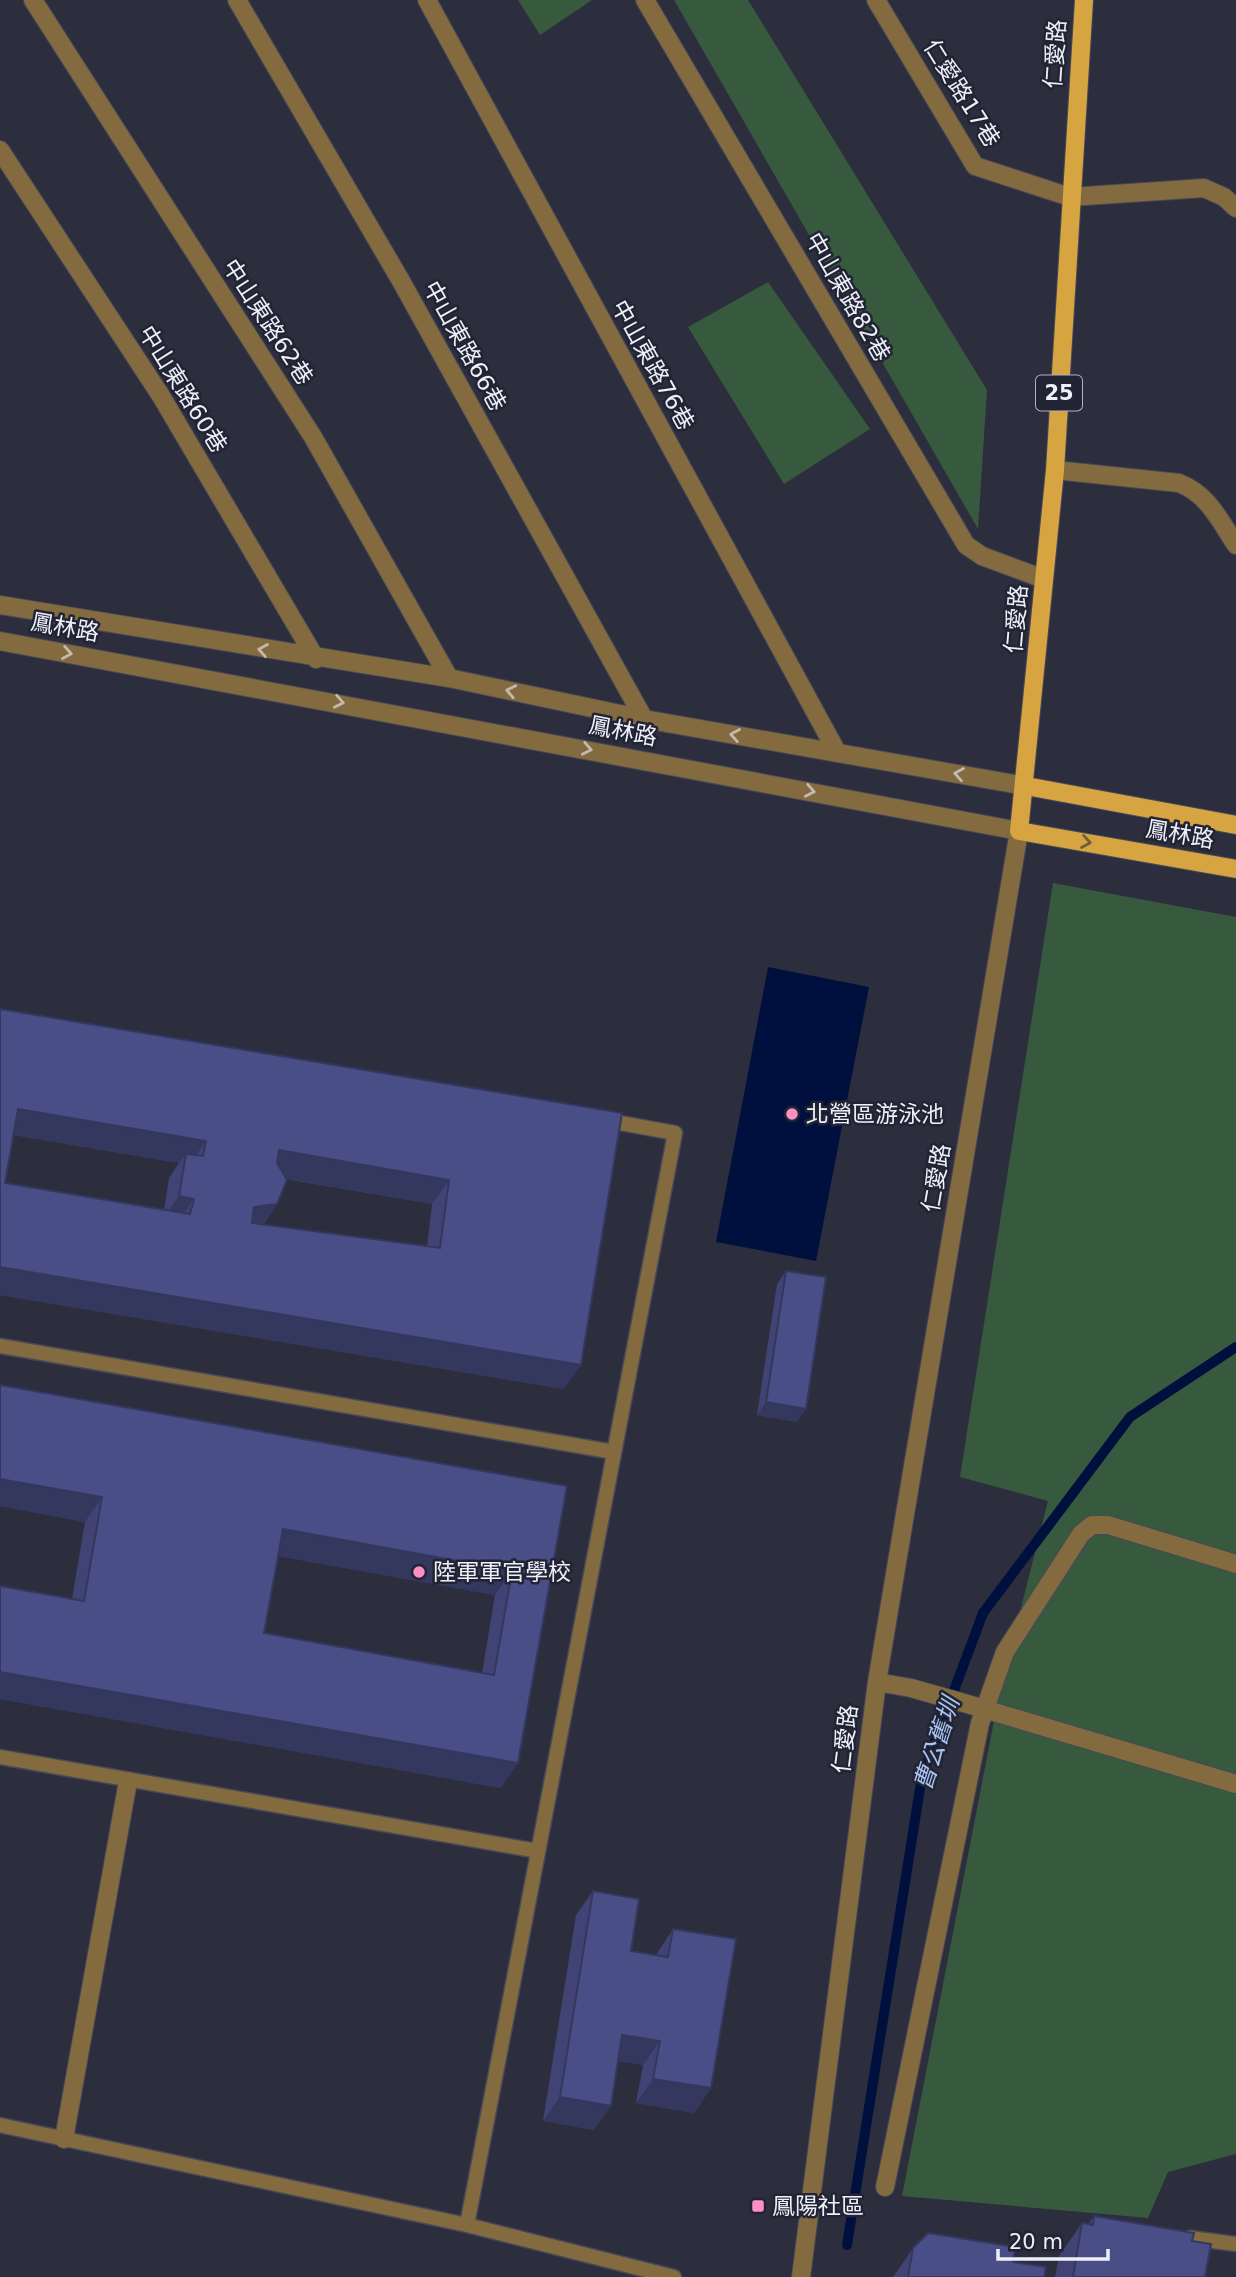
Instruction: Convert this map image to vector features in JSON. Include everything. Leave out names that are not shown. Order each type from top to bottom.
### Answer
[{"type":"main road","name":"仁愛路","points":[[1019,831],[1026,786],[1055,470],[1084,0]]},
{"type":"main road","name":"鳳林路","points":[[1026,786],[1236,825]]},
{"type":"main road","name":"鳳林路","points":[[1019,831],[1236,869]]},
{"type":"street","name":"中山東路62巷","points":[[33,0],[313,437],[449,678]]},
{"type":"street","name":"中山東路66巷","points":[[237,0],[401,281],[644,719]]},
{"type":"street","name":"中山東路76巷","points":[[427,0],[836,752]]},
{"type":"street","name":"中山東路82巷","points":[[645,0],[966,545],[982,556],[1044,579]]},
{"type":"street","name":"仁愛路17巷","points":[[876,0],[975,166],[1070,197]]},
{"type":"street","name":"中山東路60巷","points":[[0,150],[161,396],[316,659]]},
{"type":"street","points":[[1070,197],[1204,188],[1224,197],[1236,208]]},
{"type":"street","points":[[1055,470],[1179,483],[1193,488],[1208,502],[1236,545]]},
{"type":"street","name":"鳳林路","points":[[0,605],[316,659],[449,678],[644,719],[1026,786]]},
{"type":"street","name":"鳳林路","points":[[0,641],[1019,831]]},
{"type":"street","name":"仁愛路","points":[[801,2277],[877,1682],[1019,831]]},
{"type":"street","points":[[885,2187],[983,1710],[1005,1652],[1081,1534],[1093,1525],[1108,1525],[1236,1564]]},
{"type":"street","points":[[877,1682],[911,1688],[964,1703],[1236,1784]]},
{"type":"street","points":[[64,2138],[128,1782]]},
{"type":"lane","points":[[467,2225],[675,1133],[592,1118]]},
{"type":"lane","points":[[0,1346],[614,1452]]},
{"type":"lane","points":[[0,1757],[128,1782],[538,1851]]},
{"type":"lane","points":[[0,2125],[467,2225],[633,2272],[674,2277]]},
{"type":"lane","points":[[1168,2248],[1190,2238],[1236,2244]]},
{"type":"green space","points":[[518,0],[592,0],[540,35]]},
{"type":"green space","points":[[674,0],[748,0],[987,390],[978,529]]},
{"type":"green space","points":[[768,282],[870,429],[784,484],[688,327]]},
{"type":"green space","points":[[1053,883],[1236,917],[1236,2154],[1168,2172],[1148,2218],[902,2196],[999,1695],[1048,1501],[960,1477]]},
{"type":"shaded area","name":"北營區游泳池","points":[[768,967],[869,987],[816,1261],[716,1242]]},
{"type":"building","points":[[0,1009],[622,1113],[581,1365],[0,1267]],"holes":[[[18,1109],[206,1141],[203,1156],[186,1154],[179,1196],[194,1199],[190,1214],[5,1183]],[[279,1150],[449,1180],[440,1248],[252,1223],[254,1207],[277,1204],[287,1180],[277,1163]]]},
{"type":"building","points":[[786,1271],[826,1277],[806,1409],[766,1402]]},
{"type":"building","points":[[0,1385],[567,1486],[518,1763],[0,1672],[0,1586],[84,1601],[102,1497],[0,1479]],"holes":[[[283,1529],[512,1571],[494,1675],[264,1633]]]},
{"type":"building","points":[[593,1891],[639,1899],[631,1951],[668,1957],[673,1929],[736,1939],[711,2088],[653,2079],[660,2041],[622,2035],[611,2106],[560,2097]]},
{"type":"building","points":[[1094,2216],[1194,2233],[1192,2241],[1211,2244],[1205,2277],[1073,2277],[1082,2223],[1093,2225]]},
{"type":"building","points":[[928,2233],[1015,2247],[1013,2262],[1046,2267],[1044,2277],[908,2277],[913,2248]]},
{"type":"waterway","name":"曹公舊圳","points":[[847,2245],[922,1776],[983,1613],[1130,1417],[1236,1347]]},
{"type":"place","name":"北營區游泳池","points":[[792,1114]]},
{"type":"place","name":"陸軍軍官學校","points":[[419,1572]]},
{"type":"place","name":"鳳陽社區","points":[[758,2206]]}]
